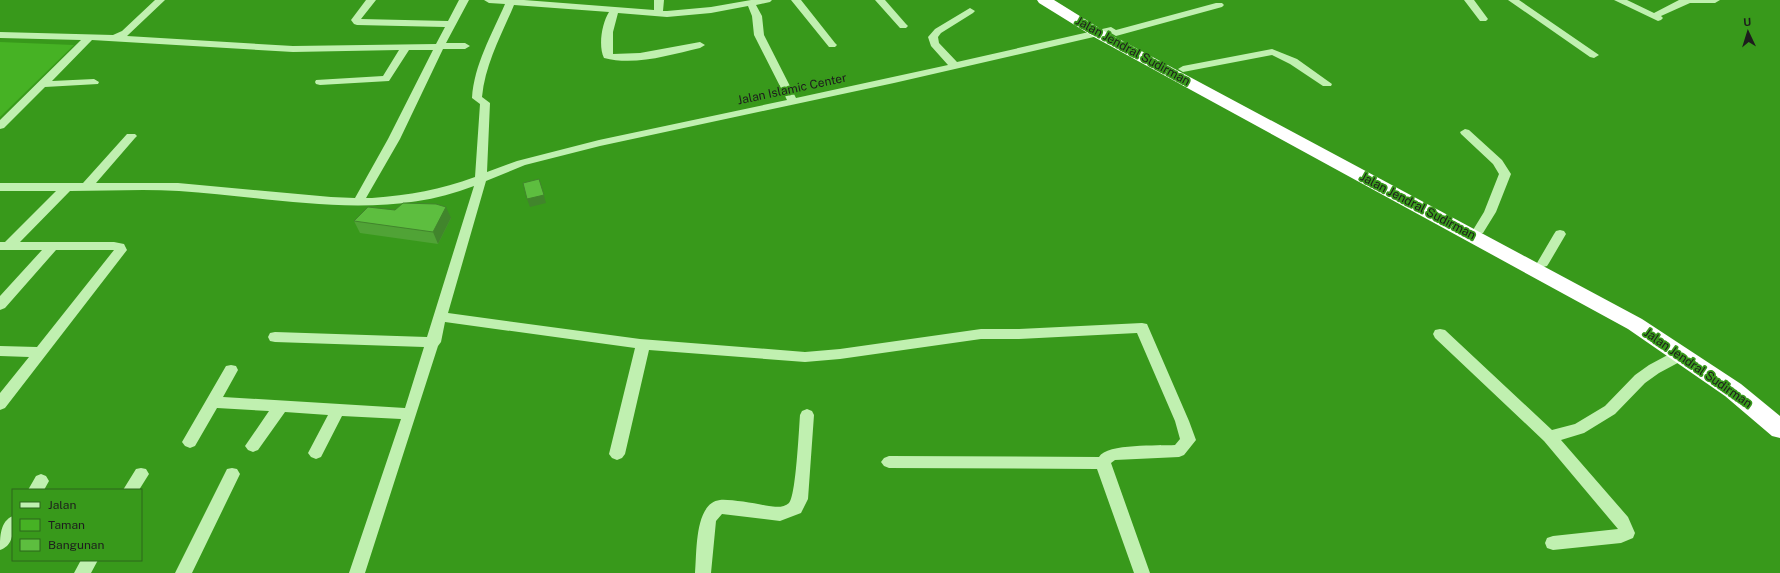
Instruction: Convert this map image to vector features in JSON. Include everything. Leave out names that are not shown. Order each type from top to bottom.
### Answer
[{"type":"highway","name":"Jalan Jendral Sudirman","points":[[1044,0],[1183,69],[1478,230],[1622,306],[1740,385],[1780,417]]},
{"type":"highway","name":"Jalan Jendral Sudirman","points":[[1056,0],[1109,33],[1635,324],[1682,354],[1733,390],[1780,429]]},
{"type":"street","points":[[114,38],[125,33],[160,0]]},
{"type":"street","points":[[371,0],[356,20],[357,22],[451,24]]},
{"type":"street","points":[[358,202],[394,139],[464,0]]},
{"type":"street","points":[[489,0],[658,14],[682,13],[720,4],[751,3],[767,0]]},
{"type":"street","points":[[585,8],[590,0]]},
{"type":"street","points":[[658,14],[659,0]]},
{"type":"street","points":[[796,0],[832,45]]},
{"type":"street","points":[[880,0],[903,26]]},
{"type":"street","points":[[1469,0],[1483,19]]},
{"type":"street","points":[[1513,0],[1594,55]]},
{"type":"street","points":[[1619,0],[1656,17],[1688,0]]},
{"type":"street","points":[[1684,0],[1715,0]]},
{"type":"street","points":[[357,573],[434,342],[478,197],[481,179],[485,103],[477,98],[480,77],[511,2]]},
{"type":"street","points":[[751,3],[758,16],[759,35],[793,101]]},
{"type":"street","name":"Jalan Islamic Center","points":[[0,187],[178,187],[358,202],[411,199],[439,193],[481,179],[521,163],[599,143],[1109,33],[1219,5]]},
{"type":"street","points":[[615,11],[611,16],[608,33],[608,56],[639,56],[700,45]]},
{"type":"street","points":[[955,66],[932,40],[938,31],[970,11]]},
{"type":"street","points":[[0,35],[88,39],[114,38],[293,49],[465,46]]},
{"type":"street","points":[[0,126],[88,39]]},
{"type":"street","points":[[320,82],[387,78],[406,47]]},
{"type":"street","points":[[1183,69],[1272,52],[1294,62],[1327,84]]},
{"type":"street","points":[[43,84],[94,82]]},
{"type":"street","points":[[1465,132],[1498,162],[1505,174],[1490,212],[1478,230]]},
{"type":"street","points":[[85,188],[131,136]]},
{"type":"street","points":[[4,246],[66,188]]},
{"type":"street","points":[[1543,263],[1560,234]]},
{"type":"street","points":[[0,404],[121,250],[120,247],[114,246],[4,246]]},
{"type":"street","points":[[0,305],[52,247]]},
{"type":"street","points":[[441,317],[643,344],[814,356],[968,335],[1142,328],[1182,421],[1188,440],[1179,451],[1113,454],[1106,458],[1103,463]]},
{"type":"street","points":[[1440,334],[1549,437],[1622,522],[1627,533],[1620,536],[1553,543]]},
{"type":"street","points":[[275,338],[434,342]]},
{"type":"street","points":[[617,454],[643,344]]},
{"type":"street","points":[[0,352],[40,352]]},
{"type":"street","points":[[1549,437],[1578,429],[1610,410],[1640,379],[1654,369],[1682,354]]},
{"type":"street","points":[[190,442],[231,370]]},
{"type":"street","points":[[213,402],[282,405],[410,414]]},
{"type":"street","points":[[253,446],[282,405]]},
{"type":"street","points":[[316,453],[338,409]]},
{"type":"street","points":[[703,573],[708,520],[713,512],[720,507],[780,514],[795,508],[800,499],[802,485],[807,415]]},
{"type":"street","points":[[890,462],[1103,463]]},
{"type":"street","points":[[1103,463],[1142,573]]},
{"type":"street","points":[[133,489],[141,474]]},
{"type":"street","points":[[183,573],[232,474]]},
{"type":"street","points":[[0,543],[12,525]]},
{"type":"street","points":[[82,573],[89,561]]},
{"type":"green space","points":[[0,42],[74,45],[0,117]]},
{"type":"building","points":[[539,179],[544,195],[527,199],[523,183]]},
{"type":"building","points":[[403,203],[436,204],[446,207],[433,232],[354,221],[368,207],[395,210]]}]
